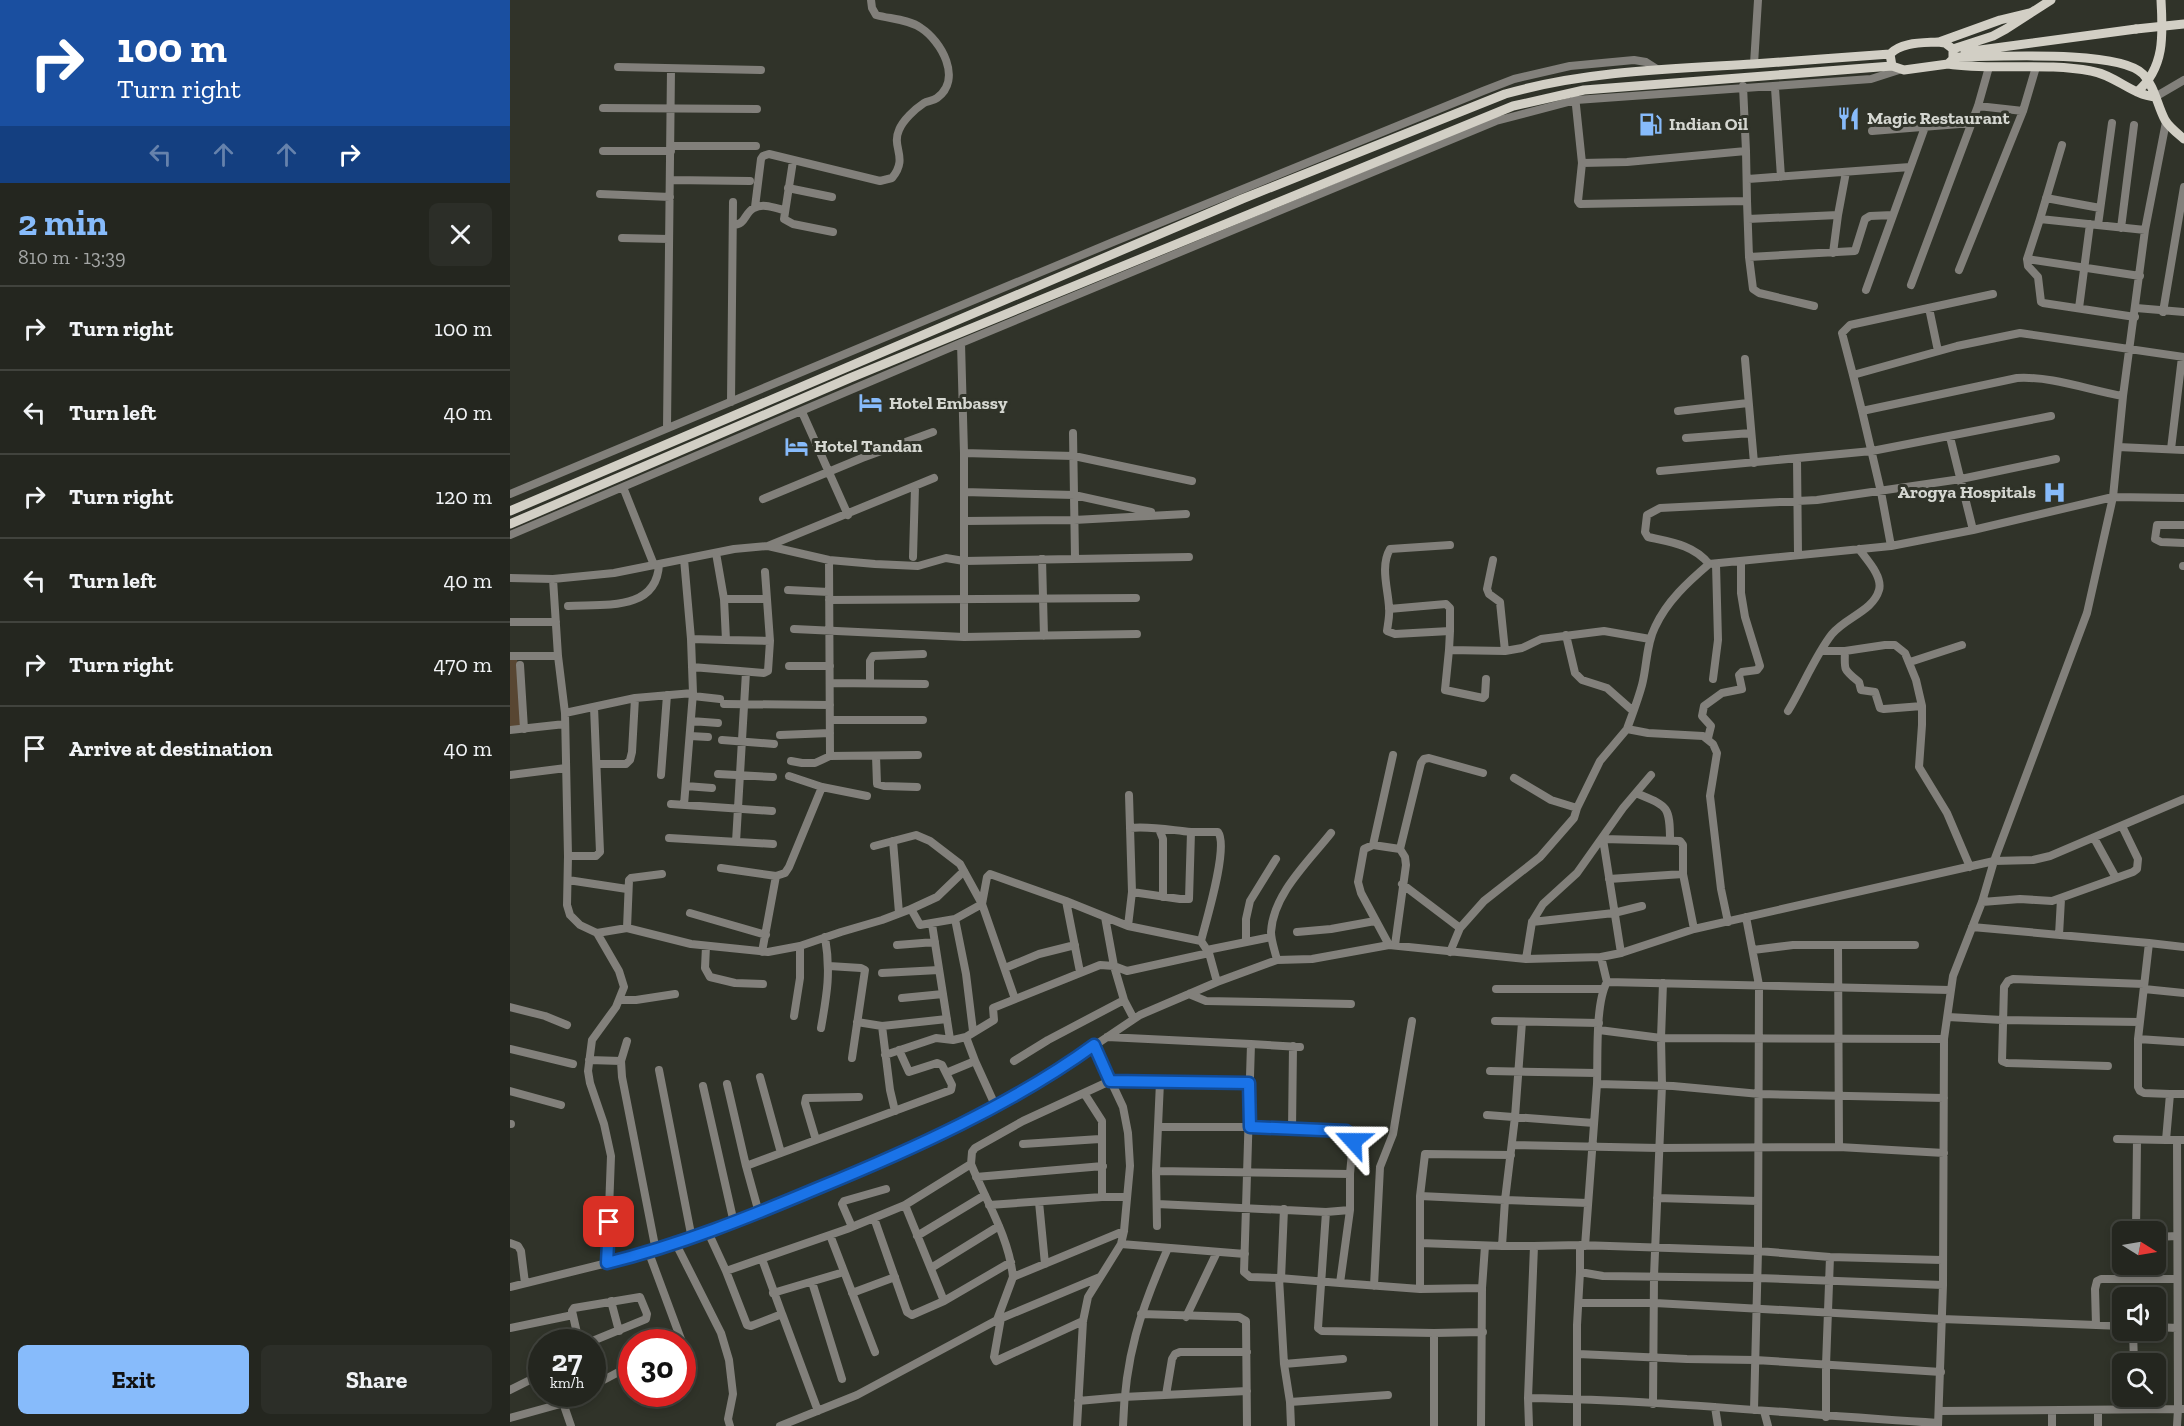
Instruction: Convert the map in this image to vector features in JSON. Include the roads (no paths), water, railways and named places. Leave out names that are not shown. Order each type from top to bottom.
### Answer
[{"type":"main road","points":[[510,524],[850,378],[1513,106],[1575,96],[1742,78],[1895,68],[1921,69],[1993,36],[2051,0]]},
{"type":"main road","points":[[2137,92],[2149,81],[2157,66],[2163,33],[2161,0]]},
{"type":"main road","points":[[510,511],[1242,199],[1505,94],[1542,83],[1566,79],[1657,69],[1890,54],[1902,47],[1938,42],[2000,20],[2034,12]]},
{"type":"main road","points":[[1952,56],[2184,24]]},
{"type":"main road","points":[[1938,42],[1945,43],[1952,56],[1989,67],[2076,68],[2105,74],[2145,96],[2155,97]]},
{"type":"main road","points":[[1890,54],[1895,68]]},
{"type":"main road","points":[[1952,56],[2056,57],[2114,62],[2137,69],[2149,81],[2166,122],[2184,140]]},
{"type":"street","points":[[755,207],[763,156],[769,154],[880,181],[892,178],[901,158],[897,138],[899,129],[909,115],[924,104],[936,99],[947,84],[949,68],[936,41],[922,28],[911,23],[876,15],[871,0]]},
{"type":"street","points":[[1754,64],[1758,0]]},
{"type":"street","points":[[510,494],[1386,129],[1514,80],[1570,66],[1634,60],[1646,62],[1657,69]]},
{"type":"street","points":[[618,67],[761,70]]},
{"type":"street","points":[[1911,285],[1972,123],[1989,67]]},
{"type":"street","points":[[1959,270],[2023,111],[2036,67]]},
{"type":"street","points":[[510,535],[961,343],[1496,121],[1575,96],[1775,88],[1871,79],[1895,68]]},
{"type":"street","points":[[667,428],[671,69]]},
{"type":"street","points":[[1742,78],[1748,179],[1749,257],[1753,289],[1759,293],[1814,306]]},
{"type":"street","points":[[2155,97],[2184,80]]},
{"type":"street","points":[[1775,88],[1780,177]]},
{"type":"street","points":[[1575,96],[1581,163],[1578,201],[1580,204],[1747,201]]},
{"type":"street","points":[[1978,106],[2023,111]]},
{"type":"street","points":[[603,108],[757,109]]},
{"type":"street","points":[[1528,1398],[1714,1407],[1869,1423],[1938,1424],[1943,1285],[1944,1039],[1950,990],[1982,902],[1994,861],[2087,613],[2113,497],[2123,396],[2136,313],[2145,230],[2166,122]]},
{"type":"street","points":[[1872,131],[1972,123]]},
{"type":"street","points":[[2079,308],[2084,268],[2100,208],[2112,123]]},
{"type":"street","points":[[2121,228],[2134,125]]},
{"type":"street","points":[[1866,290],[1925,127]]},
{"type":"street","points":[[2062,145],[2027,259],[2028,266],[2038,277],[2041,302],[2136,313],[2184,312]]},
{"type":"street","points":[[603,151],[756,146]]},
{"type":"street","points":[[1581,163],[1639,161],[1746,151]]},
{"type":"street","points":[[793,161],[784,219],[787,222],[833,232]]},
{"type":"street","points":[[1748,179],[1910,167]]},
{"type":"street","points":[[1833,253],[1846,172]]},
{"type":"street","points":[[670,180],[750,181]]},
{"type":"street","points":[[2163,312],[2184,187]]},
{"type":"street","points":[[788,188],[832,197]]},
{"type":"street","points":[[600,194],[670,197]]},
{"type":"street","points":[[2046,198],[2100,208]]},
{"type":"street","points":[[731,402],[733,202]]},
{"type":"street","points":[[733,225],[742,223],[746,215],[755,207],[784,210]]},
{"type":"street","points":[[1748,219],[1838,215]]},
{"type":"street","points":[[1749,257],[1857,250],[1865,219],[1870,216],[1893,215]]},
{"type":"street","points":[[2040,219],[2145,230]]},
{"type":"street","points":[[622,237],[669,239]]},
{"type":"street","points":[[2027,259],[2140,276]]},
{"type":"street","points":[[1891,546],[1872,451],[1842,333],[1850,325],[1994,294]]},
{"type":"street","points":[[1929,308],[1938,351]]},
{"type":"street","points":[[1853,375],[1938,351],[2020,333],[2183,357],[2171,449]]},
{"type":"street","points":[[961,343],[964,453],[963,637]]},
{"type":"street","points":[[1745,359],[1754,464]]},
{"type":"street","points":[[1862,411],[2039,377],[2123,396]]},
{"type":"street","points":[[1678,411],[1748,403]]},
{"type":"street","points":[[802,412],[848,515]]},
{"type":"street","points":[[1660,471],[1754,464],[1872,451],[2051,416]]},
{"type":"street","points":[[763,499],[933,432]]},
{"type":"street","points":[[1686,438],[1751,433]]},
{"type":"street","points":[[1073,434],[1075,558]]},
{"type":"street","points":[[1950,437],[1973,530]]},
{"type":"street","points":[[2118,447],[2184,450]]},
{"type":"street","points":[[964,453],[1074,456],[1192,481]]},
{"type":"street","points":[[1797,459],[1798,554]]},
{"type":"street","points":[[1713,680],[1718,640],[1713,564],[1701,554],[1682,545],[1648,537],[1645,532],[1647,515],[1660,508],[1799,501],[1881,492],[1961,479],[2056,459]]},
{"type":"street","points":[[510,578],[553,579],[614,573],[716,553],[768,546],[934,478]]},
{"type":"street","points":[[568,606],[636,601],[649,593],[656,583],[658,576],[656,565],[623,487]]},
{"type":"street","points":[[913,557],[915,487]]},
{"type":"street","points":[[964,492],[1074,495],[1161,514]]},
{"type":"street","points":[[1450,952],[1460,928],[1497,889],[1540,857],[1574,818],[1600,761],[1627,729],[1642,684],[1650,639],[1655,625],[1674,597],[1688,582],[1713,564],[1891,546],[1973,530],[2113,497],[2184,498]]},
{"type":"street","points":[[964,521],[1074,520],[1186,514]]},
{"type":"street","points":[[2184,525],[2157,525],[2155,538],[2161,542],[2184,543]]},
{"type":"street","points":[[1450,545],[1390,549],[1385,575],[1389,609],[1388,631],[1395,634],[1450,631]]},
{"type":"street","points":[[768,546],[829,560],[918,566],[946,558],[964,561],[1189,556]]},
{"type":"street","points":[[1788,711],[1832,634],[1847,620],[1873,604],[1880,588],[1877,575],[1859,549]]},
{"type":"street","points":[[716,553],[724,598],[726,640]]},
{"type":"street","points":[[684,559],[693,695],[684,805]]},
{"type":"street","points":[[1042,559],[1044,636]]},
{"type":"street","points":[[829,560],[830,756]]},
{"type":"street","points":[[1493,560],[1487,592],[1501,606],[1505,651]]},
{"type":"street","points":[[1708,738],[1711,726],[1702,716],[1704,706],[1722,693],[1742,689],[1739,675],[1742,672],[1757,670],[1760,666],[1744,617],[1741,561]]},
{"type":"street","points":[[692,667],[764,673],[768,671],[771,641],[765,572]]},
{"type":"street","points":[[553,579],[558,656],[565,713],[567,905],[570,915],[580,925],[597,933],[619,970],[624,987],[618,1003],[592,1040],[589,1060],[590,1083],[604,1124],[611,1156],[607,1263]]},
{"type":"street","points":[[788,590],[829,596],[963,600],[1136,598]]},
{"type":"street","points":[[724,598],[768,599]]},
{"type":"street","points":[[1389,609],[1446,604],[1450,608],[1450,631],[1445,690],[1483,698],[1486,679]]},
{"type":"street","points":[[510,622],[556,622]]},
{"type":"street","points":[[794,629],[963,637],[1137,634]]},
{"type":"street","points":[[1449,651],[1505,651],[1522,648],[1541,639],[1604,631],[1650,639]]},
{"type":"street","points":[[1566,635],[1575,673],[1582,680],[1607,688],[1633,711]]},
{"type":"street","points":[[691,639],[771,641]]},
{"type":"street","points":[[1822,651],[1845,651],[1895,645],[1905,653],[1910,662],[1922,706],[1923,725],[1919,766],[1943,804],[1970,867]]},
{"type":"street","points":[[1910,662],[1962,645]]},
{"type":"street","points":[[1845,651],[1844,666],[1848,675],[1859,681],[1861,690],[1875,692],[1880,708],[1922,706]]},
{"type":"street","points":[[870,683],[870,661],[873,656],[923,654]]},
{"type":"street","points":[[510,656],[558,656]]},
{"type":"street","points":[[520,665],[524,729]]},
{"type":"street","points":[[789,666],[830,666]]},
{"type":"street","points":[[736,842],[746,672]]},
{"type":"street","points":[[830,683],[925,684]]},
{"type":"street","points":[[565,713],[635,698],[667,695],[693,695],[745,705],[830,705]]},
{"type":"street","points":[[661,776],[667,695]]},
{"type":"street","points":[[597,764],[626,764],[630,760],[635,698]]},
{"type":"street","points":[[568,856],[596,856],[600,852],[594,708]]},
{"type":"street","points":[[830,720],[923,720]]},
{"type":"street","points":[[691,721],[718,723]]},
{"type":"street","points":[[510,730],[565,724]]},
{"type":"street","points":[[1627,729],[1648,733],[1703,735],[1708,738],[1717,753],[1710,796],[1721,889],[1728,922]]},
{"type":"street","points":[[780,735],[830,733]]},
{"type":"street","points":[[690,736],[708,737]]},
{"type":"street","points":[[722,740],[774,744]]},
{"type":"street","points":[[791,761],[815,763],[830,756],[918,755]]},
{"type":"street","points":[[1373,845],[1393,755]]},
{"type":"street","points":[[876,756],[877,784],[917,787]]},
{"type":"street","points":[[1392,945],[1406,865],[1405,857],[1400,849],[1421,763],[1424,759],[1429,758],[1483,773]]},
{"type":"street","points":[[510,775],[566,768]]},
{"type":"street","points":[[718,774],[772,777]]},
{"type":"street","points":[[1526,959],[1532,922],[1542,904],[1577,873],[1623,808],[1651,775]]},
{"type":"street","points":[[789,776],[822,787],[867,796]]},
{"type":"street","points":[[1514,778],[1551,800],[1577,808]]},
{"type":"street","points":[[686,786],[712,788]]},
{"type":"street","points":[[721,868],[776,876],[785,873],[822,787]]},
{"type":"street","points":[[1636,794],[1664,805],[1668,811],[1670,840]]},
{"type":"street","points":[[1128,926],[1131,892],[1129,795]]},
{"type":"street","points":[[510,1287],[676,1245],[891,1158],[995,1105],[1070,1062],[1134,1019],[1217,982],[1277,960],[1311,958],[1392,945],[1526,959],[1601,957],[1694,929],[1994,861],[2033,860],[2050,856],[2184,799]]},
{"type":"street","points":[[672,804],[772,811]]},
{"type":"street","points":[[1130,828],[1151,826],[1191,832],[1211,831],[1218,832],[1220,835],[1221,851],[1218,870],[1201,941]]},
{"type":"street","points":[[1982,902],[2020,898],[2052,901],[2133,872],[2138,867],[2138,859],[2122,826]]},
{"type":"street","points":[[1159,829],[1163,839],[1163,897]]},
{"type":"street","points":[[1131,892],[1189,898],[1191,832]]},
{"type":"street","points":[[1277,960],[1271,937],[1274,917],[1286,891],[1331,833]]},
{"type":"street","points":[[874,846],[916,836],[924,838],[947,852],[964,871],[982,904],[1015,999]]},
{"type":"street","points":[[669,838],[773,844]]},
{"type":"street","points":[[2094,838],[2116,878]]},
{"type":"street","points":[[1603,839],[1678,840],[1683,845],[1683,874],[1694,929]]},
{"type":"street","points":[[1603,839],[1620,953]]},
{"type":"street","points":[[892,841],[899,914]]},
{"type":"street","points":[[1392,945],[1375,921],[1358,882],[1364,849],[1373,845],[1400,849]]},
{"type":"street","points":[[1246,942],[1246,919],[1250,901],[1276,859]]},
{"type":"street","points":[[597,933],[627,928],[706,946],[765,952],[779,951],[911,909],[938,897],[964,871]]},
{"type":"street","points":[[627,928],[627,883],[631,878],[662,874]]},
{"type":"street","points":[[982,904],[987,877],[990,874],[1128,926],[1201,941],[1208,951],[1217,982]]},
{"type":"street","points":[[1609,879],[1683,874]]},
{"type":"street","points":[[765,952],[776,876]]},
{"type":"street","points":[[568,880],[627,889]]},
{"type":"street","points":[[1402,884],[1460,928]]},
{"type":"street","points":[[2060,935],[2061,899]]},
{"type":"street","points":[[1066,901],[1080,972]]},
{"type":"street","points":[[911,909],[918,925],[955,919],[982,904]]},
{"type":"street","points":[[1532,922],[1614,914],[1642,906]]},
{"type":"street","points":[[690,913],[766,935]]},
{"type":"street","points":[[1105,917],[1114,966],[1124,999],[1134,1019]]},
{"type":"street","points":[[1746,917],[1759,985],[1760,1039],[1758,1278],[1754,1410]]},
{"type":"street","points":[[955,919],[966,974],[969,1034],[975,1061],[995,1105]]},
{"type":"street","points":[[1297,932],[1331,930],[1375,921]]},
{"type":"street","points":[[932,924],[950,1040]]},
{"type":"street","points":[[1972,927],[2184,947]]},
{"type":"street","points":[[821,1028],[829,981],[825,937]]},
{"type":"street","points":[[885,1055],[936,1038],[950,1040],[969,1034],[994,1020],[993,1008],[1100,965],[1114,966],[1127,971],[1271,937]]},
{"type":"street","points":[[897,945],[935,942]]},
{"type":"street","points":[[2149,943],[2138,1039],[2138,1087],[2144,1093],[2184,1094]]},
{"type":"street","points":[[1005,968],[1039,954],[1075,945]]},
{"type":"street","points":[[1753,950],[1793,945],[1915,945]]},
{"type":"street","points":[[1838,945],[1839,1147]]},
{"type":"street","points":[[706,946],[705,968],[710,977],[735,983],[763,984]]},
{"type":"street","points":[[795,1016],[800,978],[800,946]]},
{"type":"street","points":[[1577,1426],[1580,1272],[1588,1203],[1599,1026],[1605,986],[1601,957]]},
{"type":"street","points":[[829,966],[865,970],[852,1058]]},
{"type":"street","points":[[882,973],[939,970]]},
{"type":"street","points":[[2108,1066],[2005,1062],[2001,1058],[2002,1020],[2004,987],[2008,981],[2013,979],[2144,986],[2184,993]]},
{"type":"street","points":[[1496,989],[1663,983],[1950,990]]},
{"type":"street","points":[[1653,1404],[1654,1276],[1662,1085],[1663,983]]},
{"type":"street","points":[[618,1003],[675,994]]},
{"type":"street","points":[[902,998],[943,994]]},
{"type":"street","points":[[1189,994],[1206,1001],[1351,1004]]},
{"type":"street","points":[[1014,1062],[1048,1040],[1082,1024],[1124,999]]},
{"type":"street","points":[[510,1007],[545,1016],[567,1025]]},
{"type":"street","points":[[1948,1017],[2140,1022]]},
{"type":"street","points":[[856,1022],[882,1026],[947,1019]]},
{"type":"street","points":[[1374,1286],[1380,1167],[1393,1134],[1412,1021]]},
{"type":"street","points":[[1495,1021],[1599,1026],[1661,1038],[1944,1039]]},
{"type":"street","points":[[1502,1246],[1520,1071],[1522,1022]]},
{"type":"street","points":[[882,1026],[895,1111]]},
{"type":"street","points":[[1106,1037],[1296,1046],[1292,1130]]},
{"type":"street","points":[[2138,1039],[2184,1042]]},
{"type":"street","points":[[627,1041],[621,1061],[627,1108],[653,1252],[679,1329]]},
{"type":"street","points":[[1251,1044],[1244,1272],[1247,1276],[1420,1289],[1482,1288]]},
{"type":"street","points":[[1077,1426],[1083,1321],[1088,1297],[1121,1244],[1130,1166],[1128,1133],[1123,1107],[1094,1045]]},
{"type":"street","points":[[510,1049],[573,1064]]},
{"type":"street","points":[[746,1166],[951,1090],[952,1085],[942,1065],[937,1063],[909,1072],[899,1050]]},
{"type":"street","points":[[589,1060],[621,1061]]},
{"type":"street","points":[[946,1073],[975,1061]]},
{"type":"street","points":[[659,1070],[692,1239]]},
{"type":"street","points":[[1490,1071],[1597,1073]]},
{"type":"street","points":[[760,1077],[781,1153]]},
{"type":"street","points":[[1083,1321],[996,1360],[994,1357],[999,1319],[1013,1277],[1011,1262],[999,1226],[971,1164],[972,1152],[975,1148],[1023,1121],[1110,1081],[1249,1083]]},
{"type":"street","points":[[1156,1226],[1160,1082]]},
{"type":"street","points":[[727,1084],[759,1213]]},
{"type":"street","points":[[1597,1084],[1662,1085],[1760,1094],[1944,1098]]},
{"type":"street","points":[[703,1086],[734,1222]]},
{"type":"street","points":[[510,1091],[561,1105]]},
{"type":"street","points":[[1084,1093],[1102,1121],[1102,1197]]},
{"type":"street","points":[[2166,1140],[2170,1094]]},
{"type":"street","points":[[816,1140],[805,1103],[806,1098],[859,1097]]},
{"type":"street","points":[[1486,1115],[1594,1123]]},
{"type":"street","points":[[1158,1127],[1250,1127],[1350,1133],[1353,1141],[1350,1210],[1340,1283]]},
{"type":"street","points":[[1023,1144],[1096,1138],[1102,1141]]},
{"type":"street","points":[[2117,1139],[2180,1140],[2177,1328],[2181,1362],[2181,1409],[2177,1426]]},
{"type":"street","points":[[2136,1221],[2137,1140]]},
{"type":"street","points":[[1512,1145],[1659,1148],[1839,1147],[1944,1153]]},
{"type":"street","points":[[1420,1289],[1420,1196],[1425,1154],[1510,1155]]},
{"type":"street","points":[[726,1271],[852,1227],[905,1205],[971,1164]]},
{"type":"street","points":[[976,1177],[1103,1166]]},
{"type":"street","points":[[1156,1171],[1350,1174]]},
{"type":"street","points":[[852,1227],[843,1204],[844,1201],[886,1189]]},
{"type":"street","points":[[917,1236],[985,1195]]},
{"type":"street","points":[[1420,1196],[1588,1203]]},
{"type":"street","points":[[990,1205],[1127,1197]]},
{"type":"street","points":[[1657,1198],[1758,1201]]},
{"type":"street","points":[[1039,1202],[1045,1264]]},
{"type":"street","points":[[1157,1204],[1326,1212],[1350,1210]]},
{"type":"street","points":[[905,1205],[944,1301]]},
{"type":"street","points":[[1284,1209],[1280,1278],[1284,1364],[1291,1426]]},
{"type":"street","points":[[1326,1212],[1318,1328],[1322,1331],[1483,1332]]},
{"type":"street","points":[[874,1218],[907,1312],[912,1315],[944,1301],[1011,1262]]},
{"type":"street","points":[[931,1268],[999,1226]]},
{"type":"street","points":[[1013,1277],[1124,1231]]},
{"type":"street","points":[[708,1232],[747,1325],[753,1326],[782,1314]]},
{"type":"street","points":[[830,1235],[875,1352]]},
{"type":"street","points":[[2166,1237],[2177,1236]]},
{"type":"street","points":[[510,1243],[518,1246],[521,1251],[525,1283]]},
{"type":"street","points":[[1420,1243],[1485,1246],[1655,1247],[1758,1251],[1830,1257],[1942,1260]]},
{"type":"street","points":[[1121,1244],[1245,1254]]},
{"type":"street","points":[[676,1245],[702,1293],[724,1342],[729,1360],[733,1394],[730,1426]]},
{"type":"street","points":[[1481,1426],[1482,1288],[1485,1246]]},
{"type":"street","points":[[1529,1426],[1534,1246]]},
{"type":"street","points":[[1123,1426],[1124,1396],[1131,1347],[1141,1314],[1168,1248]]},
{"type":"street","points":[[1186,1317],[1217,1252]]},
{"type":"street","points":[[1826,1417],[1830,1257]]},
{"type":"street","points":[[762,1259],[818,1411]]},
{"type":"street","points":[[773,1293],[844,1272]]},
{"type":"street","points":[[1580,1272],[1603,1276],[1758,1278],[1943,1285]]},
{"type":"street","points":[[780,1426],[857,1395],[999,1319],[1101,1276]]},
{"type":"street","points":[[852,1293],[895,1277]]},
{"type":"street","points":[[2096,1325],[2095,1289],[2097,1281],[2101,1279],[2177,1279]]},
{"type":"street","points":[[812,1282],[842,1379]]},
{"type":"street","points":[[576,1329],[572,1311],[574,1308],[639,1296],[647,1314],[645,1320],[622,1329]]},
{"type":"street","points":[[611,1301],[619,1329]]},
{"type":"street","points":[[1579,1303],[1655,1304],[2112,1326]]},
{"type":"street","points":[[1141,1314],[1243,1319],[1247,1325],[1247,1426]]},
{"type":"street","points":[[510,1328],[573,1315]]},
{"type":"street","points":[[2166,1327],[2177,1328]]},
{"type":"street","points":[[1434,1333],[1434,1426]]},
{"type":"street","points":[[1166,1395],[1172,1359],[1175,1354],[1180,1352],[1247,1352]]},
{"type":"street","points":[[1578,1354],[1755,1360],[1941,1372]]},
{"type":"street","points":[[1284,1364],[1343,1359]]},
{"type":"street","points":[[510,1390],[528,1381]]},
{"type":"street","points":[[1078,1401],[1124,1396],[1247,1391]]},
{"type":"street","points":[[1290,1402],[1388,1395]]},
{"type":"street","points":[[510,1418],[540,1407]]},
{"type":"street","points":[[565,1407],[571,1426]]},
{"type":"street","points":[[1714,1407],[1718,1426]]},
{"type":"street","points":[[1939,1411],[2181,1409]]},
{"type":"street","points":[[1764,1411],[1768,1426]]},
{"type":"street","points":[[2052,1411],[2052,1426]]},
{"type":"street","points":[[2098,1411],[2098,1426]]},
{"type":"place","name":"Magic Restaurant","points":[[1849,118]]},
{"type":"place","name":"Indian Oil","points":[[1651,124]]},
{"type":"place","name":"Hotel Embassy","points":[[871,403]]},
{"type":"place","name":"Hotel Tandan","points":[[796,446]]},
{"type":"place","name":"Arogya Hospitals","points":[[2054,492]]}]
